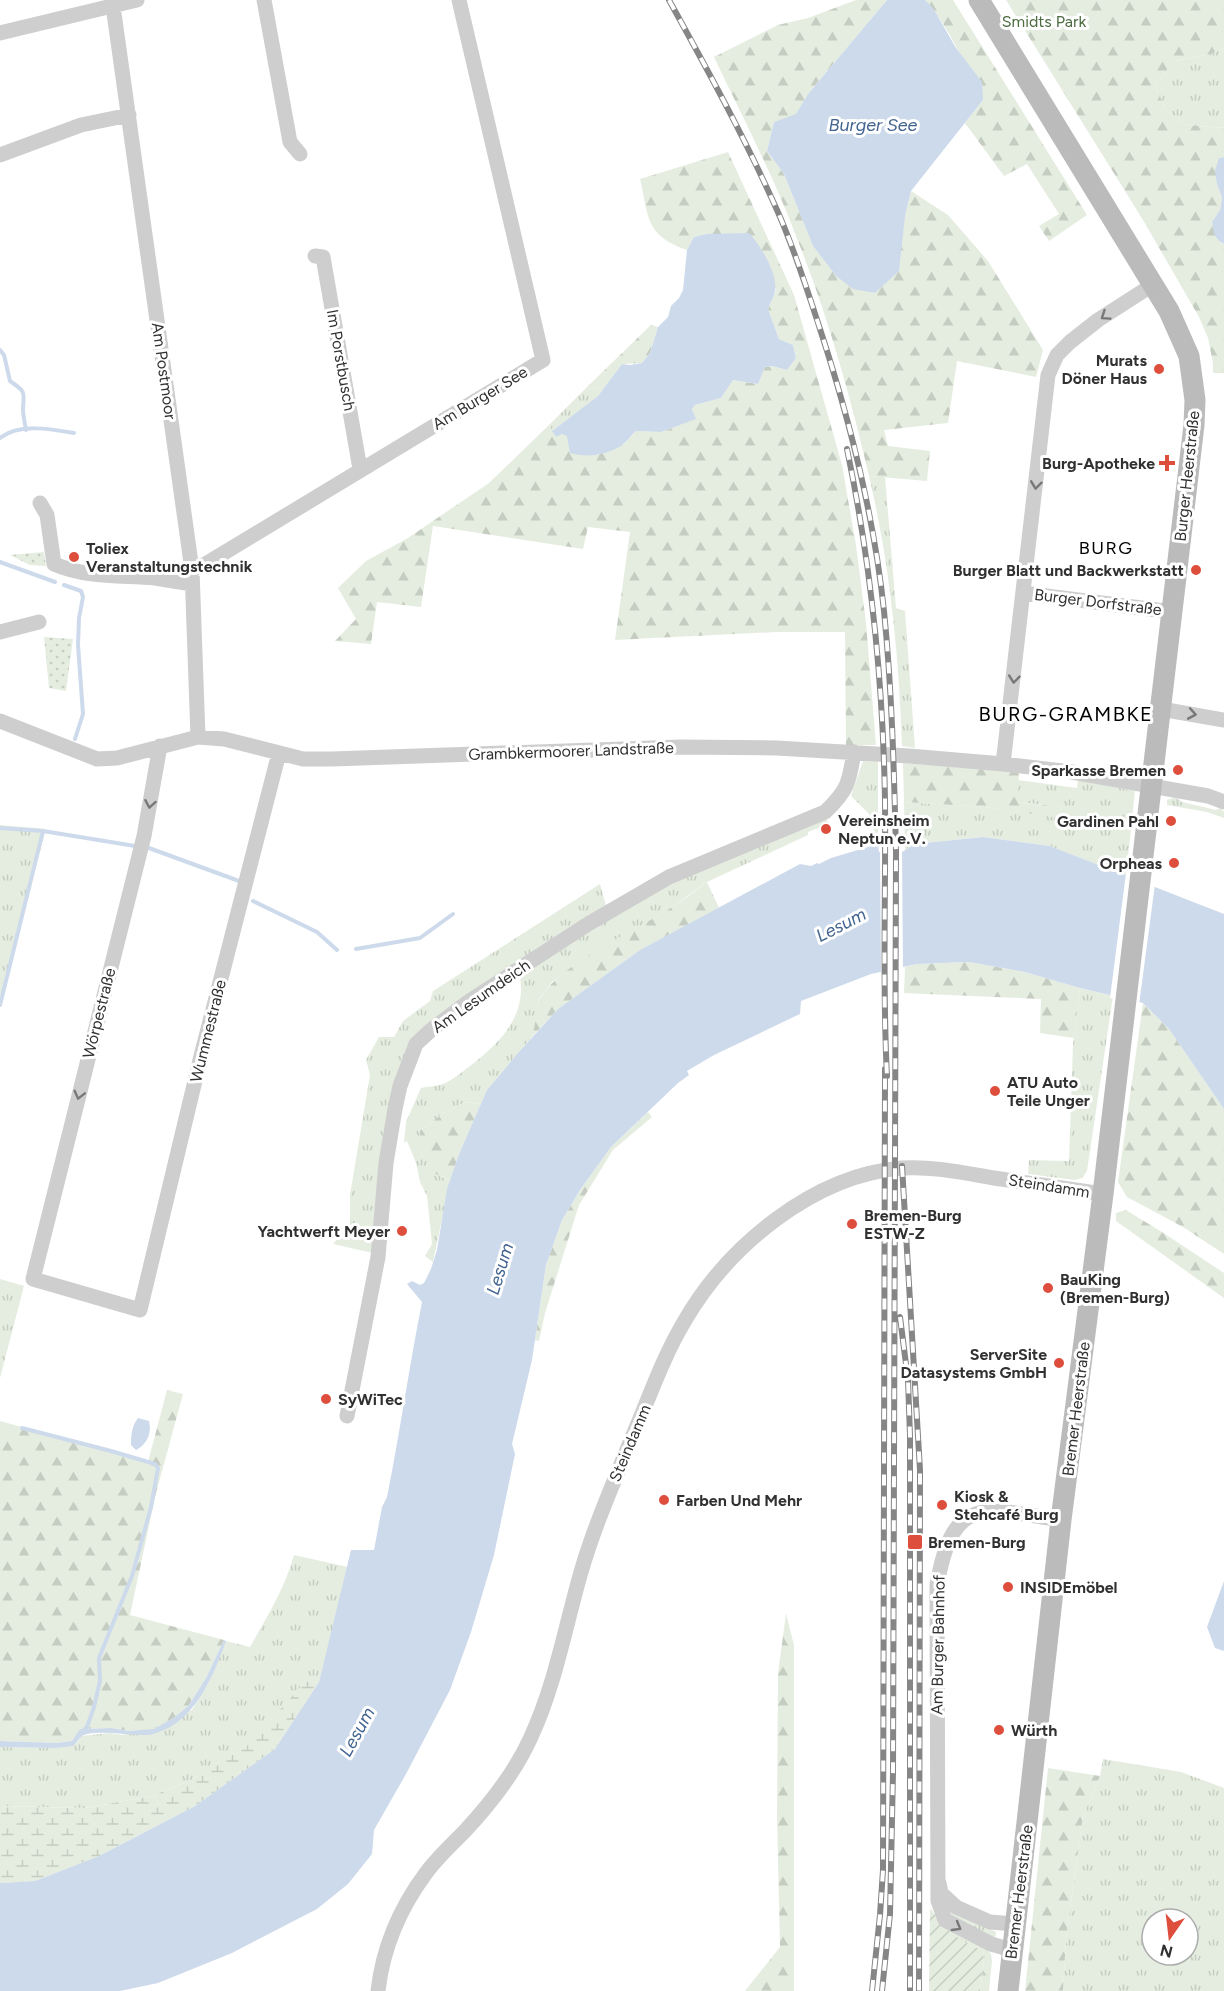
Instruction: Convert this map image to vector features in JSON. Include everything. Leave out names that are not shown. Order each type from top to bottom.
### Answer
[{"type":"main road","name":"Burger Heerstraße","points":[[979,0],[1154,284],[1189,356],[1195,400],[1194,425],[1125,1007]]},
{"type":"main road","name":"Bremer Heerstraße","points":[[1008,1991],[1062,1520],[1125,1007]]},
{"type":"street","points":[[0,33],[137,0]]},
{"type":"street","points":[[264,0],[290,142],[300,154]]},
{"type":"street","name":"Am Burger See","points":[[192,577],[204,565],[543,360],[459,0]]},
{"type":"street","name":"Am Postmoor","points":[[113,6],[192,577],[198,737]]},
{"type":"street","points":[[0,155],[81,125],[129,115]]},
{"type":"street","name":"Im Porstbusch","points":[[315,256],[323,257],[360,469]]},
{"type":"street","points":[[1004,764],[1048,375],[1057,355],[1070,342],[1098,320],[1154,284]]},
{"type":"street","points":[[40,503],[47,515],[54,564],[71,571],[94,575],[192,577]]},
{"type":"street","name":"Burger Dorfstraße","points":[[1023,593],[1173,612]]},
{"type":"street","points":[[0,632],[39,622]]},
{"type":"street","points":[[1161,709],[1224,720]]},
{"type":"street","name":"Grambkermoorer Landstraße","points":[[0,721],[97,759],[117,758],[198,737],[224,739],[303,759],[680,747],[777,748],[1004,764],[1072,772],[1208,796],[1224,802]]},
{"type":"street","name":"Wörpestraße","points":[[140,1310],[33,1279],[144,836],[160,746]]},
{"type":"street","name":"Am Lesumdeich","points":[[347,1416],[378,1257],[386,1163],[395,1109],[400,1086],[416,1044],[468,1002],[588,924],[669,877],[825,812],[842,796],[850,777],[854,752]]},
{"type":"street","name":"Wummestraße","points":[[140,1310],[279,753]]},
{"type":"street","name":"Steindamm","points":[[378,1991],[385,1951],[397,1919],[427,1872],[496,1796],[531,1738],[554,1675],[581,1571],[600,1515],[666,1356],[704,1292],[728,1264],[774,1222],[807,1199],[837,1183],[878,1171],[902,1168],[941,1169],[1103,1194]]},
{"type":"street","name":"Am Burger Bahnhof","points":[[1012,1950],[991,1944],[945,1920],[938,1901],[937,1593],[942,1558],[950,1538],[957,1527],[976,1512],[991,1510],[1062,1520]]},
{"type":"street","name":"Am Burger Bahnhof","points":[[938,1877],[941,1893],[956,1907],[990,1922],[1016,1924]]},
{"type":"green space","points":[[856,0],[887,0],[808,94],[796,115],[774,122],[767,151],[784,174],[813,246],[836,276],[853,288],[875,293],[905,216],[911,191],[948,215],[988,261],[1043,350],[1036,377],[957,361],[948,423],[884,430],[888,446],[930,451],[927,481],[869,476],[837,354],[807,265],[787,213],[714,57],[778,25],[808,18]]},
{"type":"green space","points":[[925,0],[953,0],[1087,215],[1049,241],[1039,226],[1059,214],[1027,164],[1004,176],[965,123],[983,100],[950,35]]},
{"type":"green space","name":"Smidts Park","points":[[1006,0],[1224,0],[1224,48],[1211,54],[1175,61],[1155,85],[1166,110],[1186,125],[1224,128],[1224,157],[1219,158],[1217,184],[1222,198],[1220,210],[1212,222],[1221,243],[1224,244],[1224,373],[1213,373],[1208,338],[1199,317],[1143,220]]},
{"type":"green space","points":[[1224,48],[1224,128],[1186,125],[1166,110],[1155,85],[1175,61],[1211,54]]},
{"type":"green space","points":[[728,152],[794,295],[842,465],[856,545],[866,623],[876,745],[846,745],[845,632],[776,632],[615,640],[630,532],[588,527],[583,549],[433,526],[421,607],[377,602],[371,644],[335,641],[356,619],[338,588],[366,561],[408,538],[489,483],[549,425],[556,436],[562,434],[623,445],[636,431],[661,432],[695,419],[692,408],[695,405],[721,398],[733,380],[758,384],[765,367],[772,366],[787,370],[796,358],[793,345],[779,339],[768,309],[776,289],[724,234],[694,237],[687,250],[663,238],[656,231],[648,215],[640,179]]},
{"type":"green space","points":[[651,325],[658,327],[650,353],[642,363],[622,364],[602,391],[588,386]]},
{"type":"green space","points":[[588,386],[602,391],[552,431],[549,425]]},
{"type":"green space","points":[[869,476],[885,477],[896,608],[905,611],[915,748],[902,746],[899,678],[888,576]]},
{"type":"green space","points":[[44,552],[46,566],[30,565],[10,555]]},
{"type":"green space","points":[[44,637],[73,639],[66,691],[49,688]]},
{"type":"green space","points":[[878,760],[878,844],[869,814],[851,796],[863,761]]},
{"type":"green space","points":[[903,763],[1019,772],[1018,802],[1062,807],[1059,818],[985,807],[904,802]]},
{"type":"green space","points":[[1018,780],[1077,788],[1078,780],[1135,791],[1126,876],[1050,846],[983,837],[915,844],[905,850],[904,802],[985,807],[1059,817],[1062,807],[1018,802]]},
{"type":"green space","points":[[1176,797],[1182,802],[1216,810],[1220,808],[1224,812],[1224,818],[1207,812],[1167,805],[1167,800]]},
{"type":"green space","points":[[825,817],[829,824],[707,882],[668,910],[594,953],[552,982],[539,999],[532,1037],[487,1090],[481,1104],[465,1102],[442,1114],[420,1131],[434,1173],[450,1181],[433,1262],[425,1256],[432,1244],[427,1196],[407,1141],[404,1143],[406,1122],[421,1088],[440,1085],[455,1077],[486,1053],[513,1021],[521,995],[517,965],[413,1042],[373,1253],[333,1244],[350,1224],[350,1195],[370,1075],[366,1060],[379,1037],[394,1037],[403,1021],[430,1001],[433,991],[600,884],[606,906],[666,885]]},
{"type":"green space","points":[[0,825],[46,829],[0,999]]},
{"type":"green space","points":[[707,882],[719,908],[640,950],[558,1009],[532,1037],[541,997],[564,973],[598,949],[666,911]]},
{"type":"green space","points":[[969,962],[1025,972],[1080,988],[1074,1038],[1040,1033],[1041,999],[904,993],[905,967],[917,964]]},
{"type":"green space","points":[[1080,988],[1113,996],[1087,1171],[1082,1178],[1075,1180],[1028,1174],[1029,1160],[1069,1161],[1073,1044]]},
{"type":"green space","points":[[1143,1003],[1169,1029],[1224,1109],[1224,1254],[1183,1227],[1127,1197],[1118,1182]]},
{"type":"green space","points":[[465,1102],[481,1104],[450,1181],[434,1173],[419,1150],[420,1131],[442,1114]]},
{"type":"green space","points":[[648,1112],[652,1117],[613,1150],[579,1205],[545,1313],[539,1341],[535,1340],[546,1265],[562,1220],[611,1147]]},
{"type":"green space","points":[[1126,1210],[1224,1273],[1224,1298],[1116,1221],[1116,1213]]},
{"type":"green space","points":[[0,1279],[24,1286],[0,1378]]},
{"type":"green space","points":[[167,1390],[183,1394],[156,1493],[130,1615],[224,1640],[206,1678],[189,1705],[175,1717],[154,1729],[129,1731],[112,1728],[81,1729],[72,1741],[56,1743],[0,1741],[0,1421],[148,1462]]},
{"type":"green space","points":[[294,1555],[348,1567],[319,1682],[305,1682],[248,1746],[191,1780],[152,1796],[85,1808],[0,1806],[0,1747],[56,1748],[77,1743],[81,1736],[109,1733],[123,1735],[192,1710],[208,1684],[226,1641],[250,1647],[281,1591]]},
{"type":"green space","points":[[786,1614],[794,1645],[794,1991],[745,1991],[780,1947],[777,1816],[778,1673]]},
{"type":"green space","points":[[305,1682],[319,1682],[275,1749],[195,1806],[99,1856],[35,1881],[0,1883],[0,1806],[85,1808],[152,1796],[191,1780],[247,1746]]},
{"type":"green space","points":[[1103,1759],[1181,1772],[1224,1788],[1224,1991],[1063,1991],[1066,1938],[1083,1816],[1100,1776]]},
{"type":"green space","points":[[1048,1768],[1100,1776],[1083,1816],[1066,1938],[1063,1991],[1025,1991]]},
{"type":"green space","points":[[944,1906],[996,1932],[995,1941],[957,1924]]},
{"type":"green space","points":[[930,1908],[953,1934],[983,1951],[980,1991],[929,1991]]},
{"type":"green space","points":[[943,1926],[987,1949],[992,1961],[984,1961],[983,1951],[955,1938]]},
{"type":"green space","points":[[984,1961],[992,1961],[989,1991],[980,1991]]},
{"type":"water","name":"Burger See","points":[[887,0],[925,0],[933,8],[956,48],[982,82],[983,100],[911,191],[905,216],[899,271],[875,293],[853,289],[836,276],[813,246],[784,174],[767,151],[774,122],[796,114],[808,94]]},
{"type":"water","points":[[1224,157],[1224,244],[1217,238],[1212,222],[1220,210],[1222,198],[1215,170],[1219,158]]},
{"type":"water","points":[[749,233],[763,252],[774,276],[775,291],[768,309],[779,339],[793,345],[796,358],[787,370],[772,366],[765,367],[758,384],[733,380],[721,398],[695,405],[692,409],[696,419],[661,432],[636,431],[622,445],[597,455],[570,453],[567,436],[562,434],[556,437],[552,431],[598,396],[622,364],[642,363],[650,353],[658,327],[668,317],[671,306],[683,290],[687,250],[694,237],[706,234]]},
{"type":"water","name":"Lesum","points":[[983,837],[1050,846],[1224,914],[1224,1109],[1169,1029],[1143,1003],[1025,972],[969,962],[917,964],[871,974],[801,1001],[800,1014],[714,1055],[687,1071],[689,1075],[611,1147],[562,1220],[546,1265],[532,1360],[512,1444],[515,1454],[494,1555],[471,1632],[450,1690],[374,1830],[372,1854],[348,1884],[317,1909],[232,1953],[158,1983],[120,1991],[0,1991],[0,1883],[35,1881],[99,1856],[195,1806],[275,1749],[319,1682],[351,1550],[374,1550],[382,1507],[387,1497],[422,1302],[407,1284],[412,1281],[420,1285],[424,1283],[431,1269],[437,1250],[447,1189],[459,1154],[487,1090],[519,1052],[558,1009],[640,950],[800,864],[811,866],[819,864],[831,858],[878,844],[879,852],[902,852],[915,844]]},
{"type":"water","points":[[138,1418],[149,1421],[150,1430],[146,1442],[136,1450],[131,1445],[131,1437]]},
{"type":"water","points":[[1224,1581],[1224,1651],[1215,1648],[1207,1627]]},
{"type":"water","points":[[224,1640],[226,1641],[210,1680],[195,1704],[176,1723],[164,1730],[147,1735],[88,1734],[82,1736],[73,1746],[56,1748],[0,1747],[0,1741],[56,1743],[72,1741],[80,1729],[112,1728],[129,1731],[154,1729],[175,1717],[189,1705],[206,1678]]},
{"type":"pier","points":[[880,851],[902,851],[903,971],[881,975]]},
{"type":"pier","points":[[1126,873],[1155,884],[1139,1005],[1110,998]]},
{"type":"waterway","points":[[0,350],[4,355],[10,381],[23,392],[26,430]]},
{"type":"waterway","points":[[0,438],[16,430],[26,429],[74,433]]},
{"type":"waterway","points":[[0,562],[55,582]]},
{"type":"waterway","points":[[64,585],[81,591],[83,597],[79,618],[78,645],[83,714],[75,739]]},
{"type":"waterway","points":[[0,828],[43,831],[135,846]]},
{"type":"waterway","points":[[0,1005],[43,831]]},
{"type":"waterway","points":[[149,848],[239,881]]},
{"type":"waterway","points":[[253,901],[317,932],[337,950]]},
{"type":"waterway","points":[[356,949],[420,938],[453,914]]},
{"type":"waterway","points":[[22,1428],[111,1451],[155,1464],[158,1468],[151,1507],[132,1576],[99,1658],[100,1681],[94,1707],[87,1727],[83,1731]]},
{"type":"railway","points":[[669,0],[765,183],[800,269],[831,364],[860,468],[874,539],[884,611],[891,701],[896,851],[893,1772],[890,1914],[882,1991]]},
{"type":"railway","points":[[847,449],[869,579],[882,712],[887,1076]]},
{"type":"railway","points":[[872,1991],[883,1870],[885,1069]]},
{"type":"railway","points":[[902,1166],[920,1470],[919,1991]]},
{"type":"railway","points":[[900,1317],[908,1380],[910,1436],[910,1991]]},
{"type":"place","name":"Murats Döner Haus","points":[[1159,369]]},
{"type":"place","name":"Burg-Apotheke","points":[[1167,463]]},
{"type":"place","name":"Toliex Veranstaltungstechnik","points":[[74,557]]},
{"type":"place","name":"Burger Blatt und Backwerkstatt","points":[[1196,570]]},
{"type":"place","name":"Sparkasse Bremen","points":[[1178,770]]},
{"type":"place","name":"Gardinen Pahl","points":[[1171,821]]},
{"type":"place","name":"Vereinsheim Neptun e.V.","points":[[826,829]]},
{"type":"place","name":"Orpheas","points":[[1174,863]]},
{"type":"place","name":"ATU Auto Teile Unger","points":[[995,1091]]},
{"type":"place","name":"Bremen-Burg ESTW-Z","points":[[852,1224]]},
{"type":"place","name":"Yachtwerft Meyer","points":[[402,1231]]},
{"type":"place","name":"BauKing (Bremen-Burg)","points":[[1048,1288]]},
{"type":"place","name":"ServerSite Datasystems GmbH","points":[[1059,1363]]},
{"type":"place","name":"SyWiTec","points":[[326,1399]]},
{"type":"place","name":"Farben Und Mehr","points":[[664,1500]]},
{"type":"place","name":"Kiosk & Stehcafé Burg","points":[[942,1505]]},
{"type":"place","name":"Bremen-Burg","points":[[915,1542]]},
{"type":"place","name":"INSIDEmöbel","points":[[1008,1587]]},
{"type":"place","name":"Würth","points":[[999,1730]]},
{"type":"district","name":"BURG","points":[[1106,548]]},
{"type":"district","name":"BURG-GRAMBKE","points":[[1066,714]]}]
